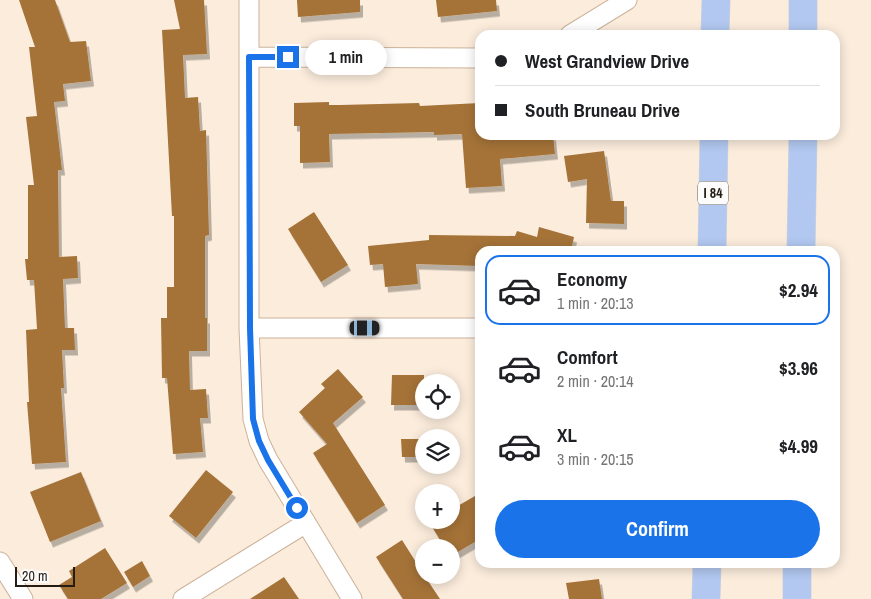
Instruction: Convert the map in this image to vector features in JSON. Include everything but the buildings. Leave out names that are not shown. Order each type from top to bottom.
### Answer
[{"type":"highway","points":[[715,30],[716,0]]},
{"type":"highway","points":[[803,0],[803,30]]},
{"type":"highway","name":"I 84","points":[[712,246],[714,140]]},
{"type":"highway","points":[[801,246],[802,140]]},
{"type":"highway","points":[[706,599],[707,568]]},
{"type":"highway","points":[[797,568],[797,599]]},
{"type":"street","points":[[249,0],[250,328],[253,419],[259,441],[268,460],[352,599]]},
{"type":"street","points":[[578,30],[627,0]]},
{"type":"street","points":[[249,57],[475,58]]},
{"type":"street","points":[[250,328],[475,328]]},
{"type":"street","points":[[183,599],[306,523]]},
{"type":"street","points":[[0,562],[23,599]]},
{"type":"route","points":[[288,57],[249,57],[250,328],[253,419],[259,441],[268,460],[297,508]]}]
